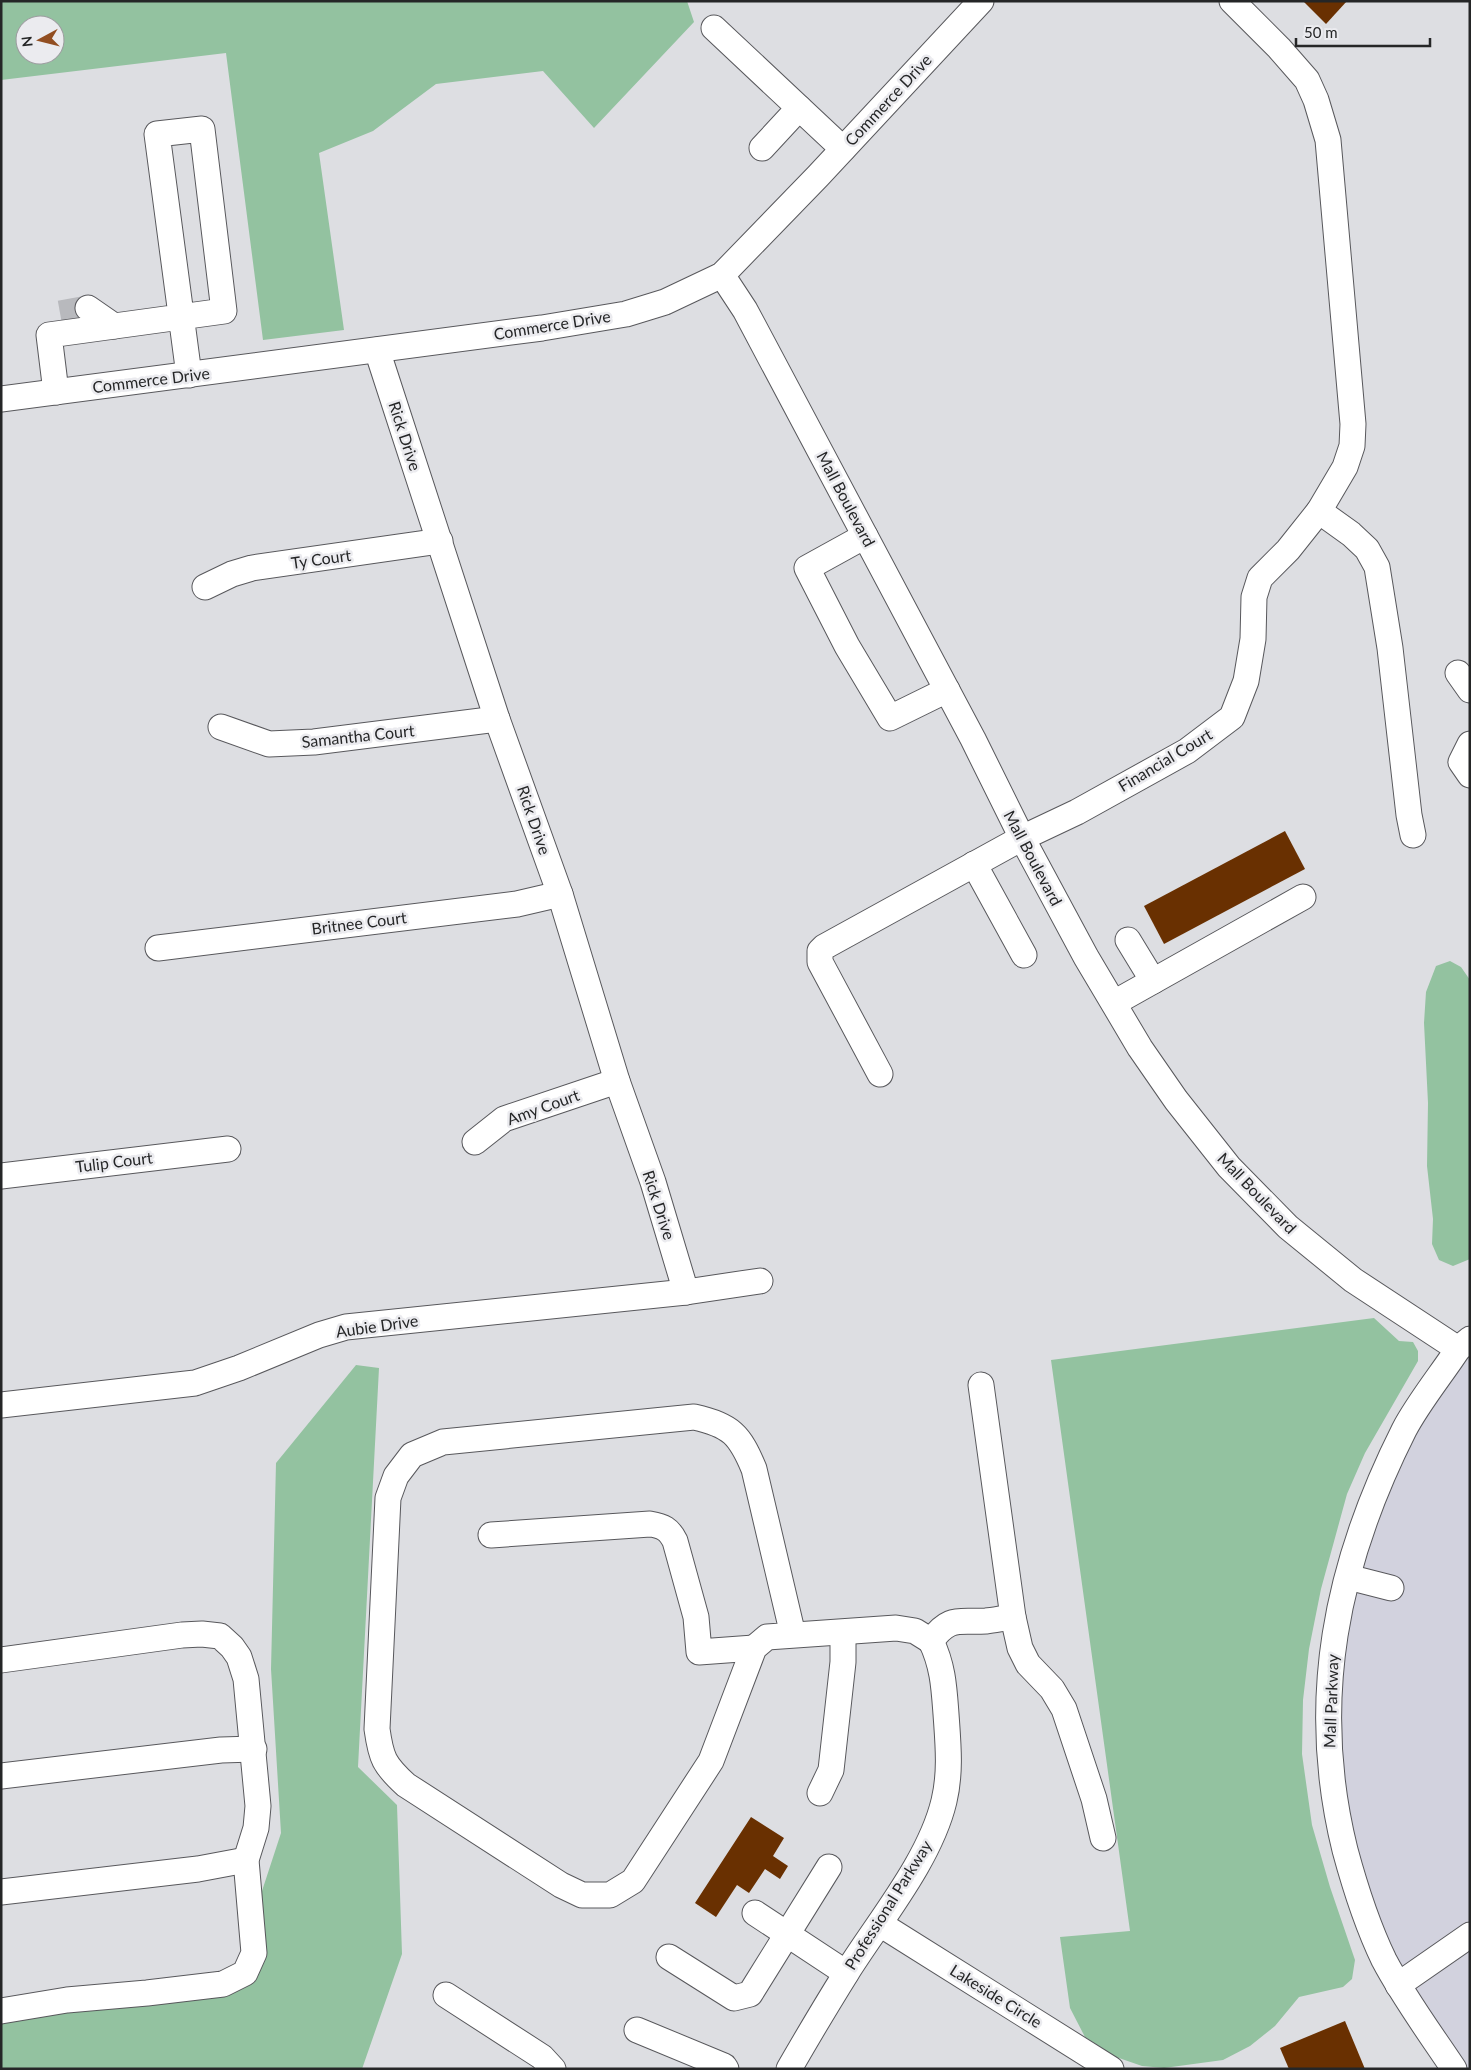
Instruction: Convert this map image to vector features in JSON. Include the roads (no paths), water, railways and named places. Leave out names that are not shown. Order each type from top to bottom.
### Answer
[{"type":"street","name":"Commerce Drive","points":[[1,399],[542,328],[626,314],[665,302],[722,275],[981,1]]},
{"type":"street","name":"Financial Court","points":[[880,1074],[820,962],[820,952],[824,947],[974,864],[1022,838],[1077,812],[1187,751],[1232,718],[1246,681],[1253,639],[1254,597],[1260,578],[1288,550],[1319,511],[1345,467],[1352,446],[1353,424],[1328,140],[1316,100],[1307,80],[1279,48],[1232,1]]},
{"type":"street","points":[[714,28],[843,149]]},
{"type":"street","points":[[762,148],[799,108]]},
{"type":"street","points":[[56,392],[54,324],[114,326],[181,316],[224,311],[202,129],[157,134],[181,316],[189,375]]},
{"type":"street","name":"Mall Boulevard","points":[[722,275],[745,310],[947,690],[1022,838],[1086,958],[1140,1048],[1176,1100],[1230,1166],[1288,1227],[1352,1280],[1464,1344]]},
{"type":"street","points":[[88,308],[114,326]]},
{"type":"street","name":"Rick Drive","points":[[377,350],[497,719],[560,894],[617,1081],[653,1182],[686,1292]]},
{"type":"street","points":[[1319,511],[1352,534],[1367,549],[1377,567],[1390,648],[1409,815],[1413,835]]},
{"type":"street","points":[[865,536],[807,568],[843,637],[890,718],[947,690]]},
{"type":"street","name":"Ty Court","points":[[205,587],[232,574],[252,568],[440,541]]},
{"type":"street","name":"Samantha Court","points":[[221,726],[269,744],[314,742],[497,719]]},
{"type":"street","points":[[1470,744],[1461,762],[1470,775]]},
{"type":"street","points":[[974,864],[1024,955]]},
{"type":"street","name":"Britnee Court","points":[[158,948],[518,904],[560,894]]},
{"type":"street","points":[[1114,1003],[1303,897]]},
{"type":"street","points":[[1128,940],[1153,981]]},
{"type":"street","name":"Amy Court","points":[[475,1142],[504,1119],[617,1081]]},
{"type":"street","name":"Tulip Court","points":[[1,1176],[228,1149]]},
{"type":"street","name":"Aubie Drive","points":[[1,1405],[195,1383],[239,1368],[319,1334],[346,1327],[724,1288],[760,1281]]},
{"type":"street","name":"Mall Parkway","points":[[1454,2069],[1398,1985],[1377,1944],[1353,1880],[1338,1819],[1329,1756],[1327,1714],[1336,1629],[1356,1547],[1370,1507],[1405,1429],[1464,1344]]},
{"type":"street","points":[[981,1385],[1013,1617],[1020,1648],[1028,1664],[1052,1689],[1064,1709],[1094,1799],[1103,1838]]},
{"type":"street","points":[[793,1635],[754,1470],[746,1448],[732,1431],[712,1421],[694,1417],[442,1442],[412,1455],[396,1476],[388,1498],[377,1728],[380,1752],[389,1770],[406,1785],[561,1885],[582,1895],[610,1895],[633,1881],[711,1761],[754,1648],[767,1637],[896,1628],[916,1630],[931,1641],[940,1629],[952,1622],[985,1621],[1013,1617]]},
{"type":"street","points":[[491,1535],[650,1524],[660,1526],[670,1531],[675,1541],[696,1617],[699,1652],[754,1648]]},
{"type":"street","points":[[1348,1577],[1392,1588]]},
{"type":"street","points":[[820,1793],[831,1770],[843,1662],[843,1633]]},
{"type":"street","points":[[1,1660],[182,1635],[202,1634],[220,1636],[232,1647],[239,1657],[246,1679],[258,1806],[256,1828],[246,1860],[254,1953],[245,1973],[223,1984],[67,2000],[1,2011]]},
{"type":"street","name":"Professional Parkway","points":[[789,2069],[846,1973],[880,1924],[917,1863],[936,1825],[944,1800],[949,1763],[944,1683],[940,1660],[931,1641]]},
{"type":"street","points":[[1,1776],[221,1750],[254,1749]]},
{"type":"street","points":[[1,1892],[198,1869],[246,1860]]},
{"type":"street","points":[[668,1956],[734,1998],[750,1994],[828,1867]]},
{"type":"street","points":[[755,1913],[846,1973]]},
{"type":"street","name":"Lakeside Circle","points":[[880,1924],[1112,2069]]},
{"type":"street","points":[[1398,1985],[1470,1934]]},
{"type":"street","points":[[446,1996],[542,2057],[553,2069]]},
{"type":"street","points":[[637,2030],[724,2066],[726,2069]]},
{"type":"tunnel","points":[[60,313],[88,308]]}]
